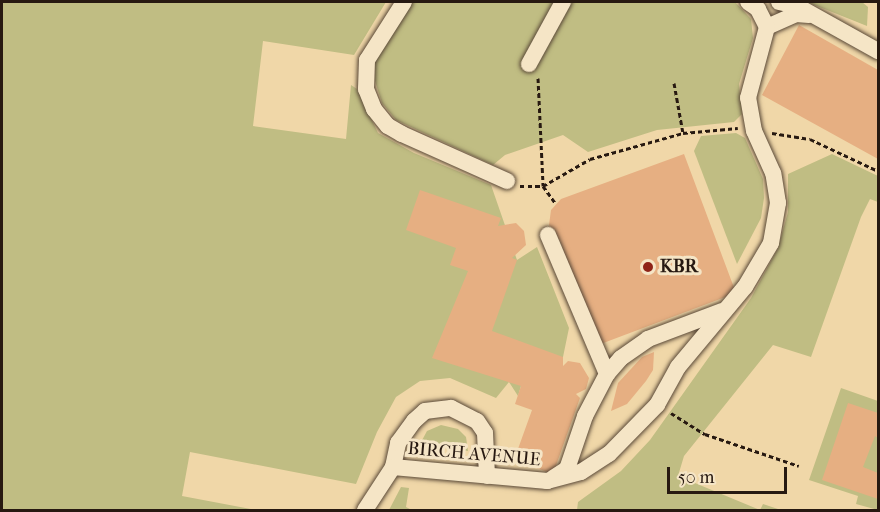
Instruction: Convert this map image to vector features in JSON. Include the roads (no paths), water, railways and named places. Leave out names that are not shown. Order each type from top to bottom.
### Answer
[{"type":"lane","points":[[404,2],[367,60],[366,89],[374,109],[388,126],[402,134],[507,181]]},
{"type":"lane","points":[[533,69],[563,2]]},
{"type":"lane","points":[[748,2],[758,9],[767,27],[796,14],[810,15]]},
{"type":"lane","points":[[779,2],[810,15],[879,51]]},
{"type":"lane","name":"BIRCH AVENUE","points":[[365,510],[393,467],[547,481],[581,472],[609,454],[657,405],[678,367],[745,287],[771,243],[778,203],[773,173],[754,131],[748,98],[767,27]]},
{"type":"lane","points":[[548,235],[607,374]]},
{"type":"lane","points":[[547,481],[567,469],[585,416],[607,374],[621,358],[648,339],[724,311]]},
{"type":"lane","points":[[393,467],[398,443],[414,421],[425,411],[452,408],[477,421],[484,433],[487,476]]},
{"type":"place","name":"KBR","points":[[648,267]]}]
